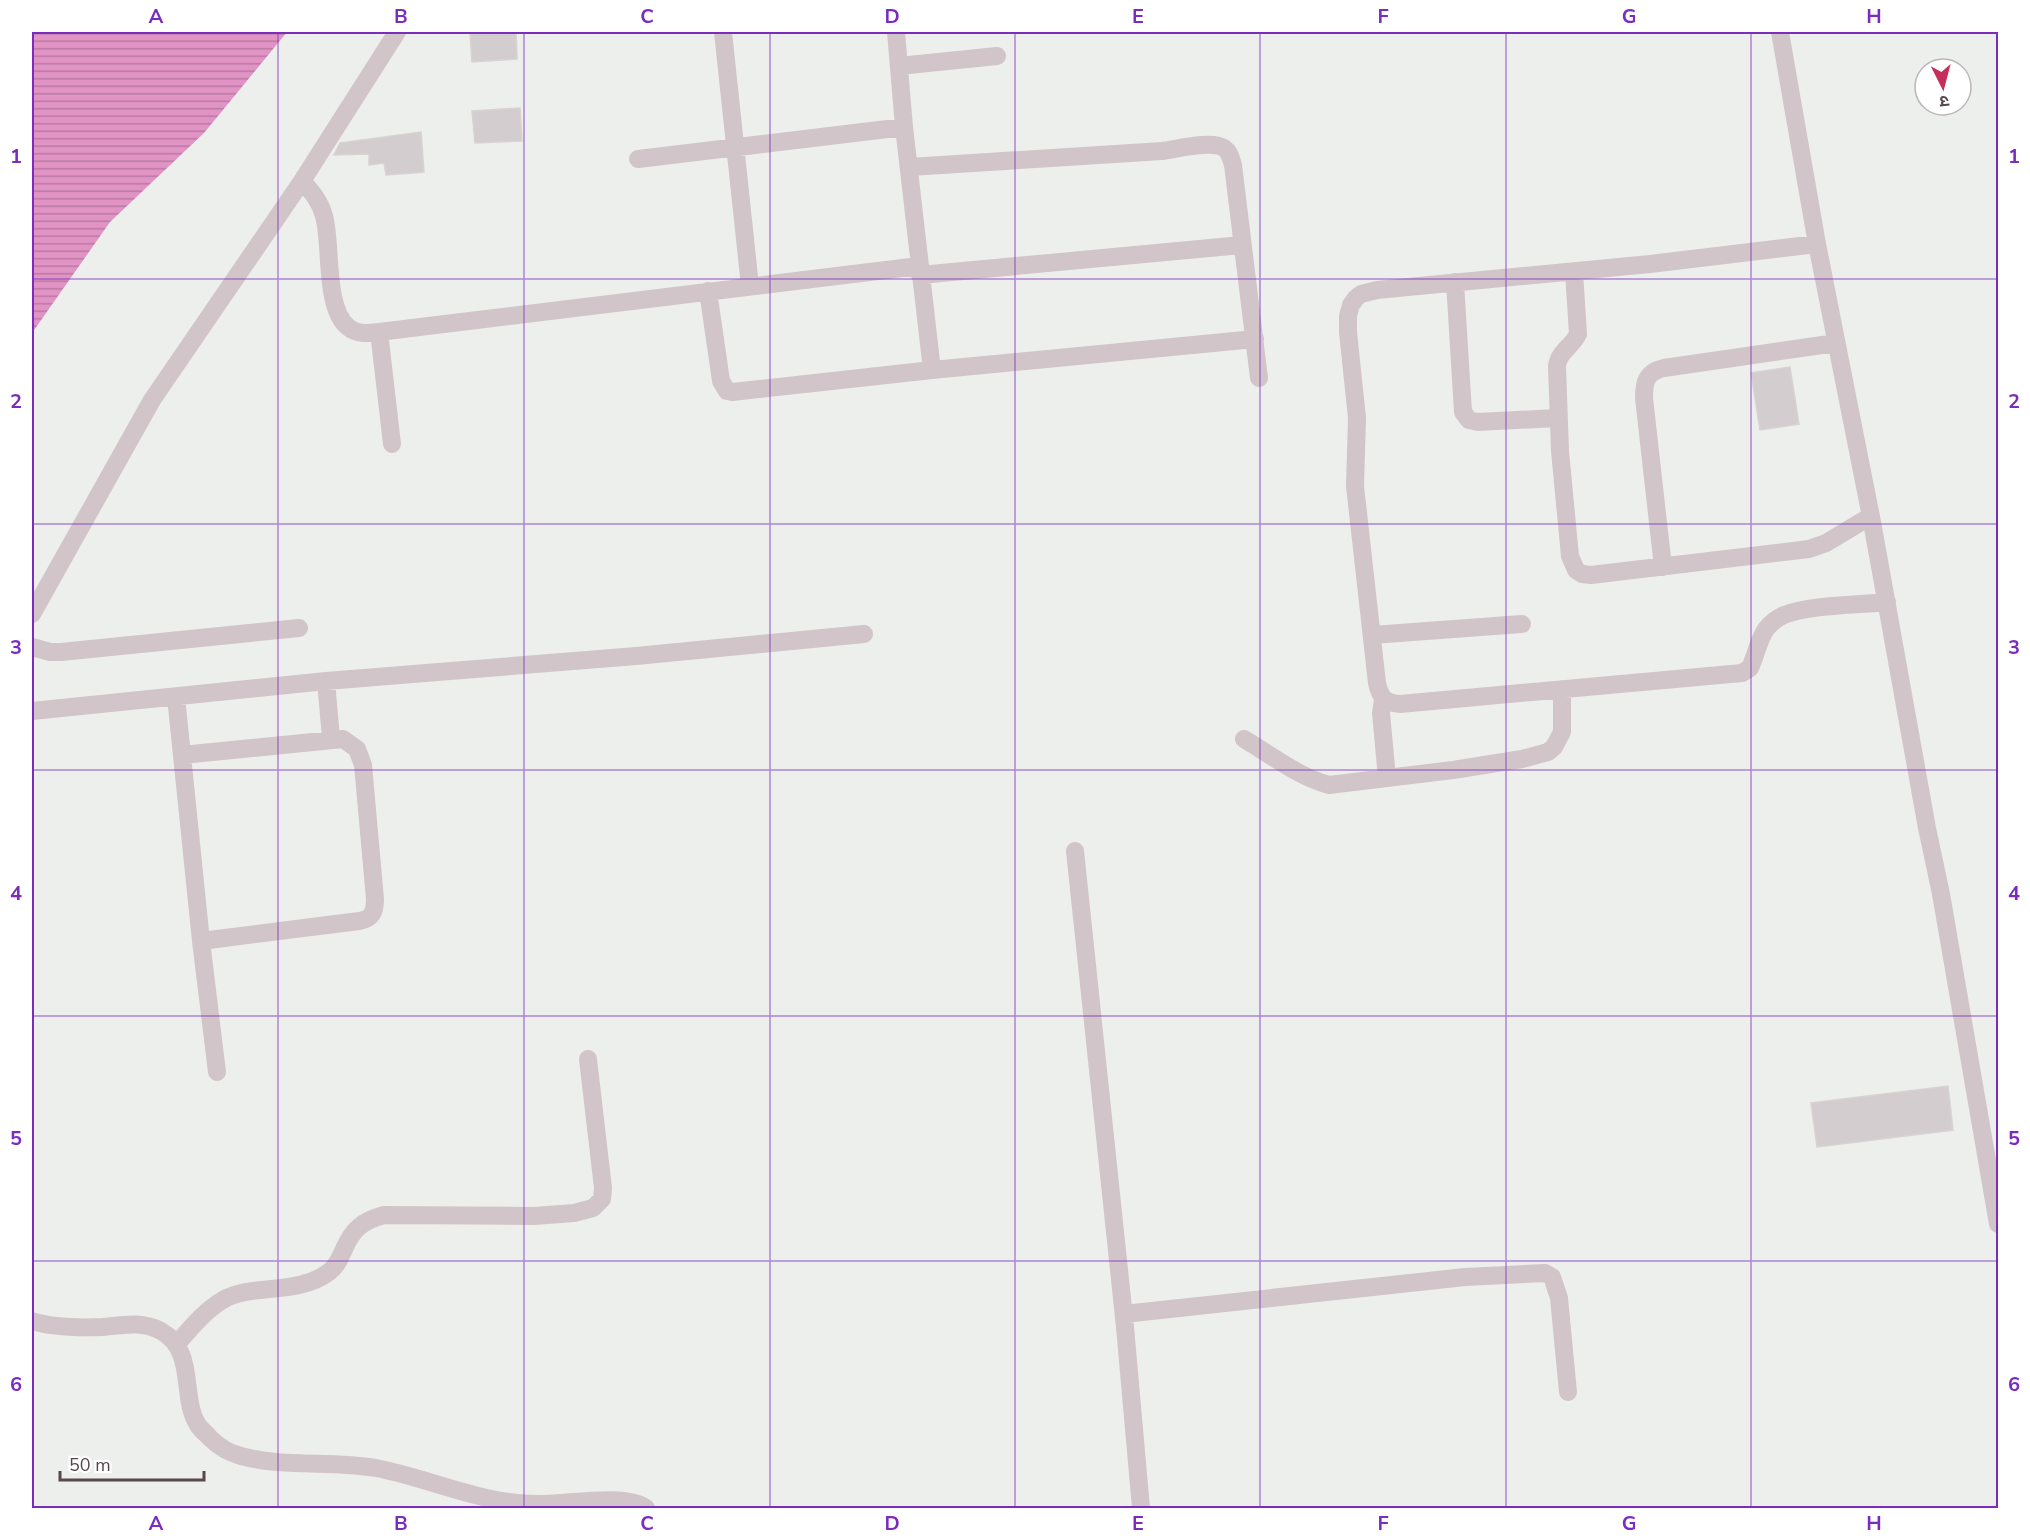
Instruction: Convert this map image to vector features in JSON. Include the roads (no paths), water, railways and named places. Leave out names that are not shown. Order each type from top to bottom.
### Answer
[{"type":"street","points":[[32,614],[153,400],[302,181],[397,32]]},
{"type":"street","points":[[723,32],[750,286]]},
{"type":"street","points":[[896,32],[904,127],[932,370]]},
{"type":"street","points":[[1780,32],[1817,244],[1871,516],[1941,894],[1998,1224]]},
{"type":"street","points":[[899,66],[997,56]]},
{"type":"street","points":[[638,159],[904,127]]},
{"type":"street","points":[[910,167],[1162,151],[1204,145],[1225,148],[1230,154],[1233,165],[1259,378]]},
{"type":"street","points":[[302,181],[321,204],[327,227],[332,288],[341,319],[355,332],[379,332],[750,286],[1242,245]]},
{"type":"street","points":[[1817,244],[1361,294],[1351,305],[1347,332],[1357,418],[1355,486],[1379,693],[1391,704],[1400,704],[1742,673],[1750,668],[1757,645],[1765,630],[1774,620],[1784,615],[1798,611],[1887,602]]},
{"type":"street","points":[[1574,272],[1578,334],[1558,358],[1558,418],[1570,556],[1576,570],[1582,574],[1591,575],[1809,549],[1826,543],[1871,516]]},
{"type":"street","points":[[1455,282],[1463,412],[1469,420],[1478,422],[1558,418]]},
{"type":"street","points":[[708,291],[721,381],[727,391],[732,392],[1255,339]]},
{"type":"street","points":[[379,332],[392,444]]},
{"type":"street","points":[[1663,567],[1644,398],[1649,374],[1664,368],[1836,343]]},
{"type":"street","points":[[1372,634],[1522,624]]},
{"type":"street","points":[[32,647],[50,652],[61,652],[299,628]]},
{"type":"street","points":[[32,711],[326,681],[636,656],[864,634]]},
{"type":"street","points":[[326,681],[332,738]]},
{"type":"street","points":[[1244,739],[1318,782],[1329,785],[1499,763],[1537,756],[1554,747],[1562,732],[1562,689]]},
{"type":"street","points":[[176,697],[217,1072]]},
{"type":"street","points":[[1383,699],[1381,713],[1388,778]]},
{"type":"street","points":[[182,755],[343,738],[351,743],[361,756],[363,765],[375,899],[375,909],[371,916],[366,920],[201,941]]},
{"type":"street","points":[[1075,851],[1124,1314],[1141,1509]]},
{"type":"street","points":[[176,1345],[202,1317],[224,1299],[243,1294],[290,1288],[329,1272],[338,1263],[346,1245],[360,1224],[371,1218],[384,1215],[534,1216],[574,1213],[593,1208],[602,1200],[603,1188],[588,1059]]},
{"type":"street","points":[[1124,1314],[1465,1277],[1545,1273],[1552,1276],[1558,1298],[1568,1392]]},
{"type":"street","points":[[32,1321],[46,1325],[76,1327],[129,1324],[149,1326],[163,1332],[176,1345],[184,1361],[190,1401],[197,1424],[220,1448],[240,1456],[284,1463],[375,1468],[498,1502],[544,1504],[621,1501],[643,1506],[646,1509]]}]
